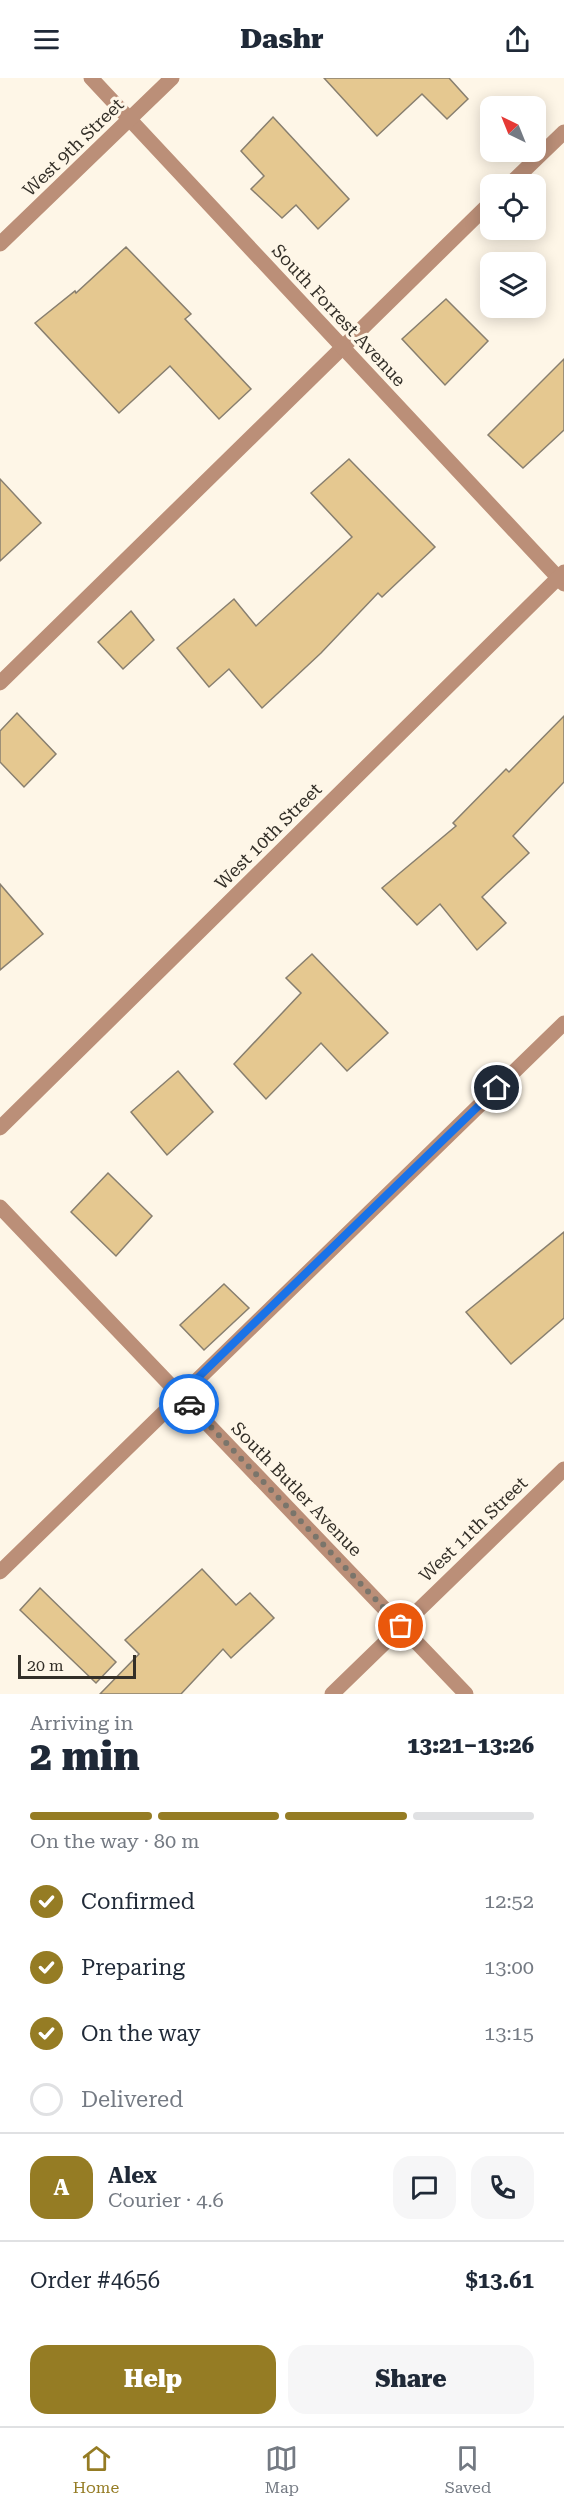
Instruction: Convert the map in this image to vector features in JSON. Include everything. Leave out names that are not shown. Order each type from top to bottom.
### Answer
[{"type":"street","name":"South Forrest Avenue","points":[[91,78],[562,578]]},
{"type":"street","name":"West 9th Street","points":[[0,244],[172,78]]},
{"type":"street","points":[[520,174],[564,132]]},
{"type":"street","points":[[0,683],[480,213]]},
{"type":"street","name":"West 10th Street","points":[[0,1128],[562,578]]},
{"type":"street","points":[[0,1572],[564,1023]]},
{"type":"street","name":"South Butler Avenue","points":[[0,1207],[466,1694]]},
{"type":"street","name":"West 11th Street","points":[[332,1694],[564,1469]]},
{"type":"building","points":[[324,78],[449,78],[468,99],[447,119],[422,94],[377,136]]},
{"type":"building","points":[[273,117],[349,199],[318,229],[296,205],[282,218],[251,189],[264,176],[241,151]]},
{"type":"building","points":[[126,247],[191,314],[185,319],[251,389],[219,419],[170,366],[119,413],[35,323],[75,291],[76,293]]},
{"type":"building","points":[[446,299],[488,341],[445,385],[402,339]]},
{"type":"building","points":[[564,359],[564,430],[523,468],[488,435]]},
{"type":"building","points":[[349,459],[435,547],[382,597],[378,593],[321,653],[262,708],[229,669],[209,687],[177,648],[234,599],[256,626],[352,537],[311,493]]},
{"type":"building","points":[[0,479],[41,523],[0,561]]},
{"type":"building","points":[[131,611],[154,640],[123,669],[98,642]]},
{"type":"building","points":[[17,713],[56,754],[24,787],[0,762],[0,731]]},
{"type":"building","points":[[564,716],[564,782],[513,836],[529,853],[482,897],[506,923],[477,950],[440,904],[417,925],[382,888],[456,826],[453,823],[506,769],[509,772]]},
{"type":"building","points":[[0,884],[43,934],[0,970]]},
{"type":"building","points":[[312,954],[388,1033],[347,1071],[321,1043],[266,1099],[234,1064],[301,993],[286,978]]},
{"type":"building","points":[[178,1071],[213,1112],[167,1155],[131,1112]]},
{"type":"building","points":[[108,1173],[152,1216],[116,1256],[71,1212]]},
{"type":"building","points":[[564,1232],[564,1318],[511,1364],[466,1312]]},
{"type":"building","points":[[224,1284],[249,1308],[204,1350],[180,1325]]},
{"type":"building","points":[[202,1569],[236,1605],[250,1593],[274,1618],[231,1658],[223,1649],[181,1694],[100,1694],[139,1654],[125,1640]]},
{"type":"building","points":[[40,1588],[116,1662],[96,1683],[20,1610]]},
{"type":"way so far","points":[[189,1404],[401,1626]]},
{"type":"route","points":[[189,1404],[180,1395],[497,1088]]}]
